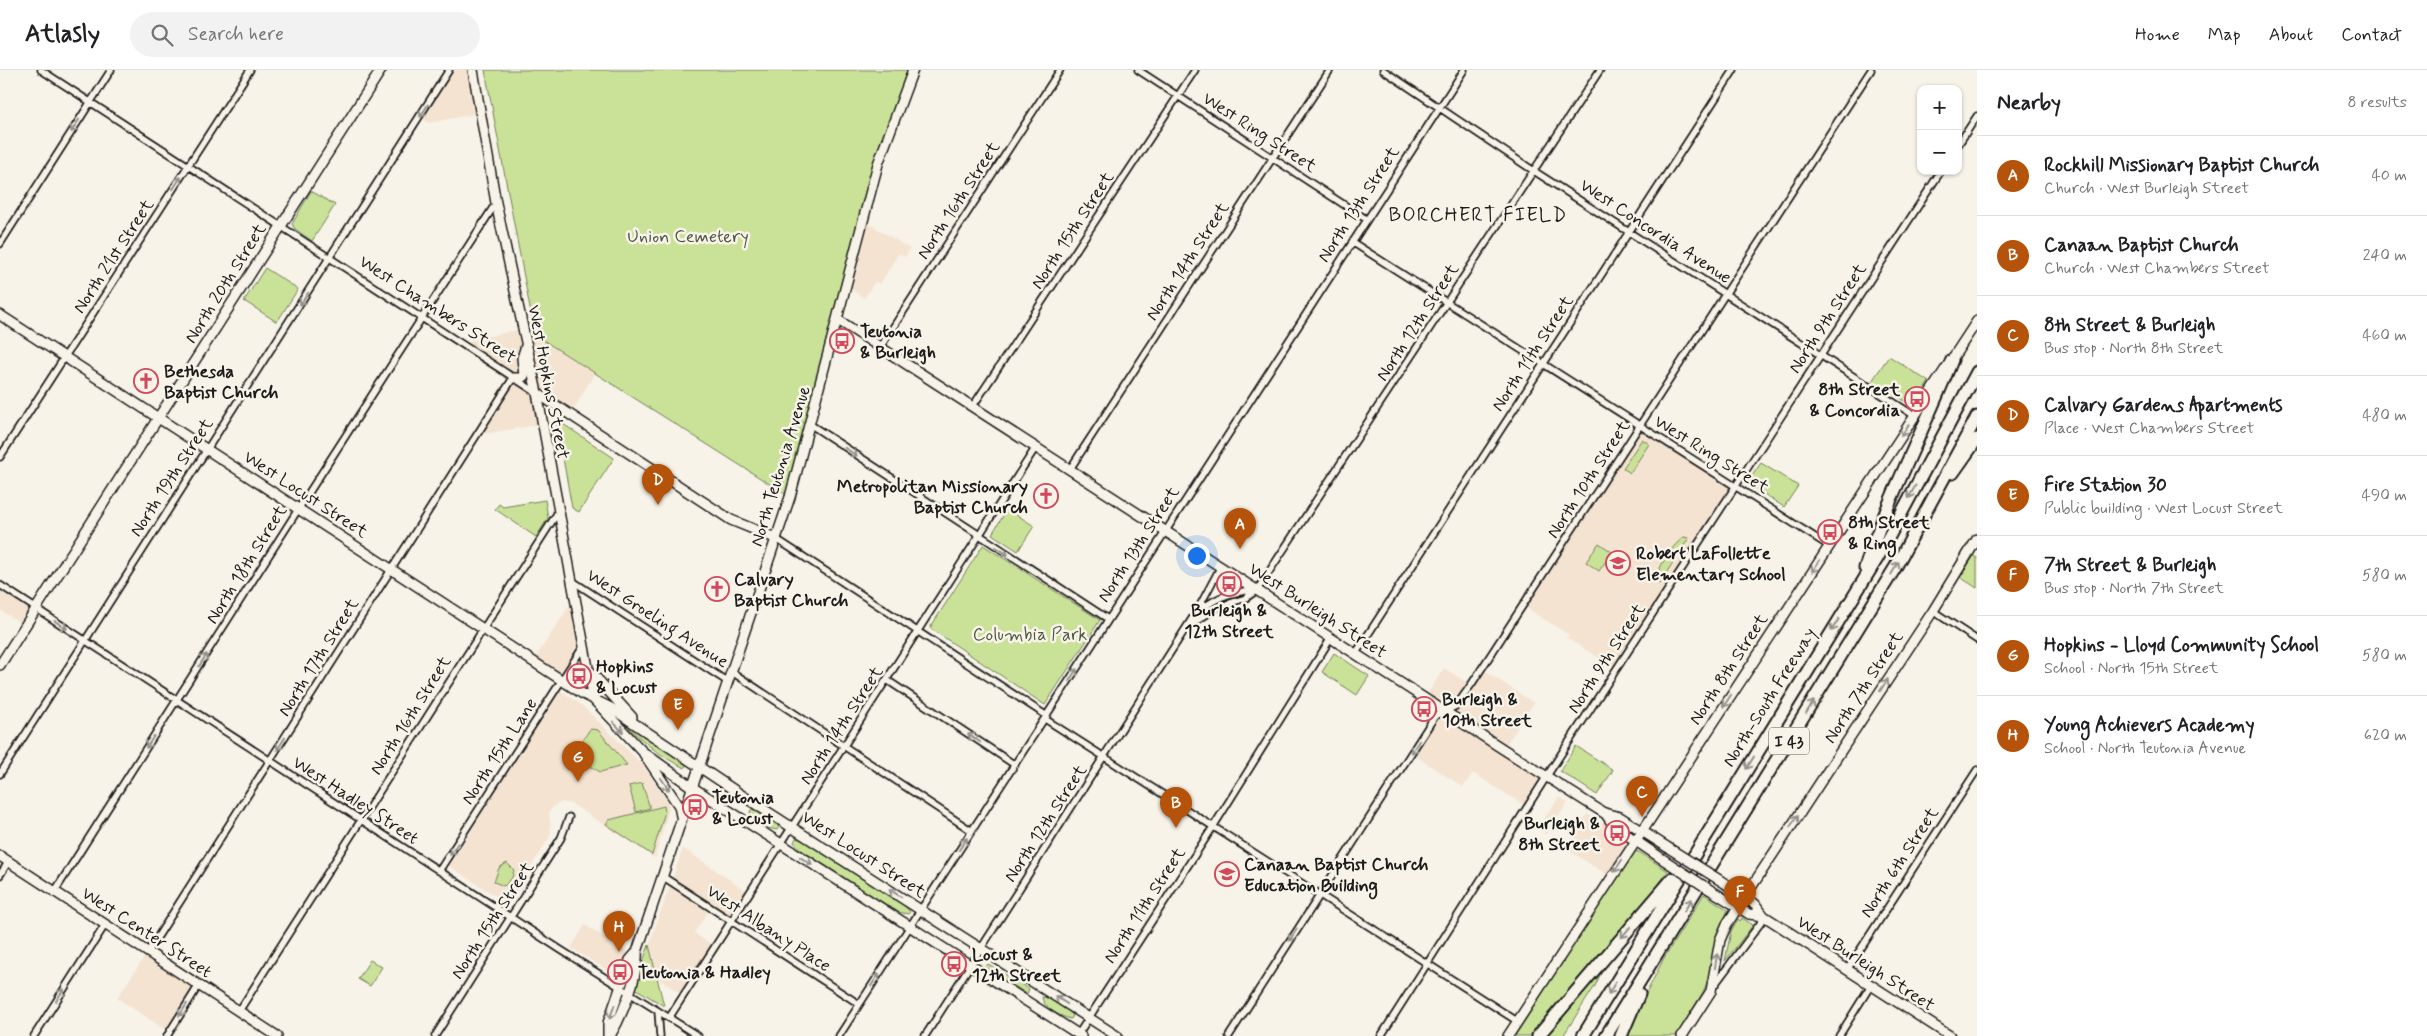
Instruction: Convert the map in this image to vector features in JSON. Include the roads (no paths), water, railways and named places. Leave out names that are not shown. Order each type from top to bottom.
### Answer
[{"type":"highway","points":[[1860,583],[1877,531],[1932,410],[1952,360]]},
{"type":"highway","name":"North-South Freeway","points":[[1583,1036],[1860,583],[1878,557],[1977,372]]},
{"type":"highway","name":"I 43","points":[[1606,1036],[1895,568],[1977,417]]},
{"type":"highway","points":[[1921,519],[1977,439]]},
{"type":"highway","points":[[1538,1036],[1692,856]]},
{"type":"highway","points":[[1622,1036],[1653,961]]},
{"type":"street","name":"West Chambers Street","points":[[41,70],[731,520],[775,538],[918,631],[1104,758],[1517,1021]]},
{"type":"street","points":[[0,244],[111,70]]},
{"type":"street","name":"North 21st Street","points":[[0,457],[250,70]]},
{"type":"street","name":"North 20th Street","points":[[0,665],[381,70]]},
{"type":"street","name":"North 19th Street","points":[[0,774],[450,70]]},
{"type":"street","points":[[464,70],[473,73]]},
{"type":"street","name":"North Teutonia Avenue","points":[[609,1036],[608,1023],[624,991],[630,960],[637,952],[790,497],[811,425],[878,164],[913,70]]},
{"type":"street","name":"North 16th Street","points":[[881,346],[1060,70]]},
{"type":"street","name":"West Ring Street","points":[[1138,70],[1366,219]]},
{"type":"street","name":"North 15th Street","points":[[973,406],[1195,70]]},
{"type":"street","name":"North 14th Street","points":[[1070,468],[1330,70]]},
{"type":"street","name":"West Concordia Avenue","points":[[1383,70],[1534,170],[1915,416]]},
{"type":"street","name":"North 13th Street","points":[[839,1036],[1046,718],[1164,530],[1464,70]]},
{"type":"street","name":"North 12th Street","points":[[1189,626],[1218,607],[1246,598],[1257,590],[1600,70]]},
{"type":"street","name":"North 11th Street","points":[[1356,653],[1734,70]]},
{"type":"street","name":"North 10th Street","points":[[1229,1036],[1435,716],[1456,706],[1471,685],[1871,70]]},
{"type":"street","name":"West Hopkins Street","points":[[473,73],[496,203],[536,393],[594,700]]},
{"type":"street","points":[[1962,139],[1977,116]]},
{"type":"street","name":"North 9th Street","points":[[1381,1036],[1547,776],[1938,175]]},
{"type":"street","name":"North 18th Street","points":[[54,891],[496,203]]},
{"type":"street","name":"West Ring Street","points":[[1352,242],[1829,546]]},
{"type":"street","name":"West Locust Street","points":[[0,315],[208,448],[562,680],[611,708],[698,767],[1117,1036]]},
{"type":"street","name":"West Burleigh Street","points":[[838,320],[1604,813],[1620,817],[1726,884],[1755,904],[1765,917],[1950,1036]]},
{"type":"street","name":"North 8th Street","points":[[1508,1036],[1634,840],[1977,321]]},
{"type":"street","points":[[513,378],[524,376],[522,358],[526,346]]},
{"type":"street","name":"North 17th Street","points":[[148,952],[513,378]]},
{"type":"street","points":[[811,425],[1108,619]]},
{"type":"street","name":"North 14th Street","points":[[669,1018],[845,747],[1036,447]]},
{"type":"street","name":"North 16th Street","points":[[239,1011],[482,628],[558,512]]},
{"type":"street","name":"North 7th Street","points":[[1682,1036],[1711,990],[1722,933],[1737,907],[1932,611],[1977,539]]},
{"type":"street","points":[[1193,618],[1221,566]]},
{"type":"street","name":"West Groeling Avenue","points":[[571,580],[728,682]]},
{"type":"street","name":"West Hadley Street","points":[[0,586],[624,991],[698,1036]]},
{"type":"street","name":"North 12th Street","points":[[925,1036],[1193,618],[1204,607],[1220,596],[1233,592],[1257,590]]},
{"type":"street","points":[[1932,611],[1977,640]]},
{"type":"street","name":"North 11th Street","points":[[1078,1035],[1213,827],[1331,638]]},
{"type":"street","name":"North 15th Lane","points":[[439,871],[583,647]]},
{"type":"street","points":[[589,671],[644,730]]},
{"type":"street","name":"West Groeling Avenue","points":[[732,672],[972,831]]},
{"type":"street","points":[[887,680],[1014,765]]},
{"type":"street","name":"West Locust Street","points":[[594,700],[643,752],[692,787],[1078,1035]]},
{"type":"street","points":[[643,752],[679,806],[681,819]]},
{"type":"street","name":"North 6th Street","points":[[1847,970],[1977,770]]},
{"type":"street","name":"West Burleigh Street","points":[[1604,813],[1614,826],[1661,858],[1749,914],[1765,917]]},
{"type":"street","name":"North 15th Street","points":[[435,1036],[561,838],[568,817]]},
{"type":"street","name":"West Center Street","points":[[0,856],[277,1036]]},
{"type":"street","points":[[0,875],[9,862]]},
{"type":"street","name":"West Albany Place","points":[[662,876],[860,1004]]},
{"type":"street","points":[[1711,990],[1765,917]]},
{"type":"street","points":[[34,1036],[105,925]]},
{"type":"street","points":[[166,1036],[199,985]]},
{"type":"street","points":[[1839,1036],[1871,985]]},
{"type":"street","points":[[658,1011],[660,1036]]},
{"type":"place","name":"Teutonia & Burleigh","points":[[842,341]]},
{"type":"place","name":"Bethesda Baptist Church","points":[[146,381]]},
{"type":"place","name":"8th Street & Concordia","points":[[1917,399]]},
{"type":"place","name":"Metropolitan Missionary Baptist Church","points":[[1046,496]]},
{"type":"place","name":"Calvary Gardens Apartments","points":[[658,505]]},
{"type":"place","name":"8th Street & Ring","points":[[1830,532]]},
{"type":"place","name":"Rockhill Missionary Baptist Church","points":[[1240,549]]},
{"type":"place","name":"Robert LaFollette Elementary School","points":[[1618,563]]},
{"type":"place","name":"Burleigh & 12th Street","points":[[1229,584]]},
{"type":"place","name":"Calvary Baptist Church","points":[[717,589]]},
{"type":"place","name":"Hopkins & Locust","points":[[579,676]]},
{"type":"place","name":"Burleigh & 10th Street","points":[[1424,709]]},
{"type":"place","name":"Fire Station 30","points":[[678,730]]},
{"type":"place","name":"Hopkins - Lloyd Community School","points":[[578,782]]},
{"type":"place","name":"Teutonia & Locust","points":[[695,807]]},
{"type":"place","name":"8th Street & Burleigh","points":[[1642,817]]},
{"type":"place","name":"Canaan Baptist Church","points":[[1176,828]]},
{"type":"place","name":"Burleigh & 8th Street","points":[[1617,833]]},
{"type":"place","name":"Canaan Baptist Church Education Building","points":[[1227,874]]},
{"type":"place","name":"7th Street & Burleigh","points":[[1740,917]]},
{"type":"place","name":"Young Achievers Academy","points":[[619,952]]},
{"type":"place","name":"Locust & 12th Street","points":[[954,964]]},
{"type":"place","name":"Teutonia & Hadley","points":[[620,972]]},
{"type":"district","name":"BORCHERT FIELD","points":[[1478,214]]},
{"type":"park label","name":"Union Cemetery","points":[[688,236]]},
{"type":"park label","name":"Columbia Park","points":[[1030,634]]}]
